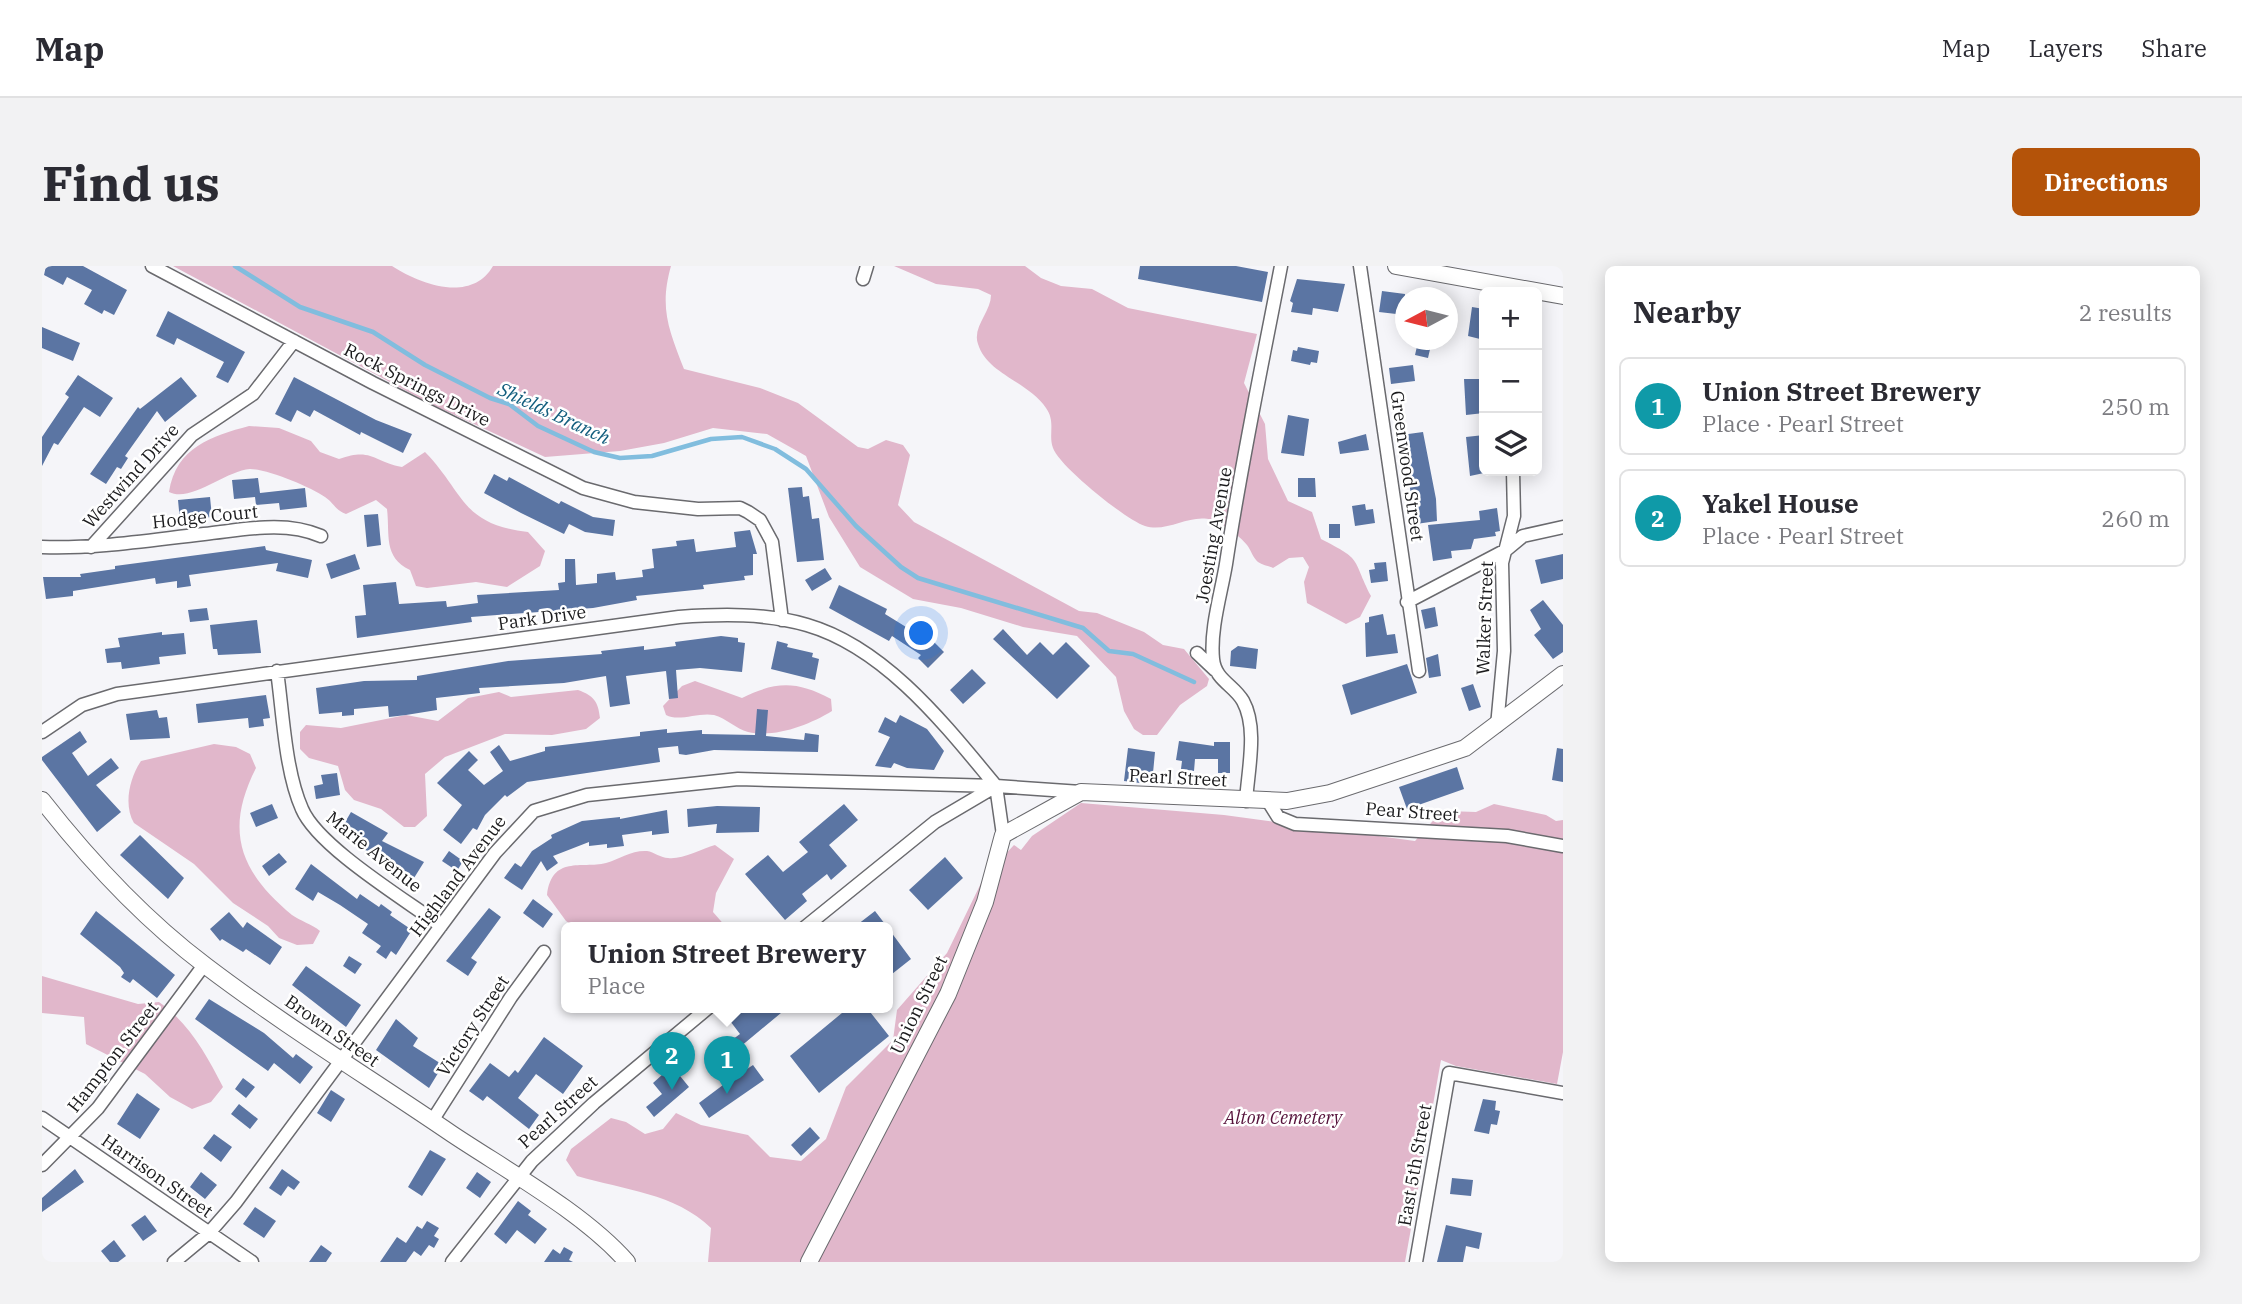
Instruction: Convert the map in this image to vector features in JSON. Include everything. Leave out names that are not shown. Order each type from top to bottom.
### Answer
[{"type":"street","name":"Rock Springs Drive","points":[[152,266],[583,488],[634,502],[676,507],[740,508],[760,520],[772,542],[782,620]]},
{"type":"street","points":[[863,279],[867,266]]},
{"type":"street","name":"Joesting Avenue","points":[[1216,670],[1213,648],[1232,525],[1281,266]]},
{"type":"street","name":"Greenwood Street","points":[[1360,266],[1419,671]]},
{"type":"street","points":[[1396,266],[1504,287]]},
{"type":"street","points":[[1542,293],[1563,296]]},
{"type":"street","name":"Westwind Drive","points":[[42,547],[91,547],[191,435],[253,394],[294,341]]},
{"type":"street","name":"Walker Street","points":[[1497,726],[1504,652],[1501,580],[1514,516],[1513,476]]},
{"type":"street","points":[[1407,602],[1506,550],[1523,536],[1563,527]]},
{"type":"street","name":"Hodge Court","points":[[91,547],[265,528],[299,528],[321,536]]},
{"type":"street","name":"Park Drive","points":[[42,732],[62,716],[92,701],[177,684],[678,617],[746,616],[807,625],[835,637],[885,668],[996,786]]},
{"type":"street","points":[[1197,653],[1241,698],[1247,711],[1250,726],[1246,801]]},
{"type":"street","name":"Marie Avenue","points":[[277,671],[293,777],[299,802],[308,820],[363,869],[441,926]]},
{"type":"street","name":"Pearl Street","points":[[996,786],[1246,801],[1306,799],[1465,748],[1563,674]]},
{"type":"street","name":"Highland Avenue","points":[[174,1262],[209,1233],[236,1202],[520,822],[534,811],[569,798],[738,779],[996,786]]},
{"type":"street","points":[[811,922],[935,821],[996,786],[1003,835],[1081,792]]},
{"type":"street","name":"Brown Street","points":[[42,800],[84,851],[204,965],[517,1178],[598,1235],[627,1262]]},
{"type":"street","name":"Pear Street","points":[[1268,801],[1278,817],[1295,824],[1507,836],[1563,846]]},
{"type":"street","name":"Union Street","points":[[809,1262],[948,994],[985,902],[1003,835]]},
{"type":"street","name":"Victory Street","points":[[432,1121],[511,997],[544,952]]},
{"type":"street","name":"Hampton Street","points":[[42,1165],[98,1108],[204,965]]},
{"type":"street","name":"Pearl Street","points":[[452,1262],[517,1178],[570,1124],[702,1013]]},
{"type":"street","name":"East 5th Street","points":[[1416,1262],[1449,1073],[1563,1093]]},
{"type":"street","name":"Harrison Street","points":[[42,1118],[252,1262]]},
{"type":"green space","points":[[173,266],[392,266],[431,284],[459,287],[484,277],[493,266],[671,266],[666,294],[667,319],[684,369],[760,388],[798,403],[858,447],[868,449],[886,440],[903,445],[910,455],[898,505],[914,522],[1079,611],[1097,613],[1144,632],[1163,645],[1184,649],[1209,679],[1207,686],[1180,705],[1157,735],[1143,735],[1134,729],[1124,711],[1116,677],[1077,636],[1023,627],[961,608],[913,599],[860,567],[829,517],[806,456],[767,434],[713,428],[664,443],[620,451],[545,457],[429,403]]},
{"type":"green space","points":[[894,266],[1025,266],[1041,278],[1061,286],[1092,289],[1128,308],[1257,334],[1244,383],[1265,424],[1268,459],[1288,501],[1312,512],[1321,539],[1355,561],[1371,596],[1360,617],[1346,624],[1307,603],[1304,582],[1309,567],[1303,557],[1289,558],[1273,568],[1258,562],[1244,541],[1212,520],[1195,519],[1162,527],[1145,526],[1109,503],[1058,456],[1053,448],[1049,413],[1039,399],[999,371],[983,354],[977,338],[991,295],[978,289],[936,284]]},
{"type":"green space","points":[[249,426],[279,428],[311,441],[320,452],[339,459],[359,454],[402,467],[425,452],[476,514],[506,528],[528,532],[545,551],[540,566],[507,587],[476,582],[427,588],[416,586],[410,570],[395,559],[388,536],[387,509],[376,500],[346,514],[310,488],[278,475],[250,469],[198,490],[178,494],[169,492],[179,464],[188,454],[209,439]]},
{"type":"green space","points":[[695,681],[742,698],[765,688],[797,686],[831,699],[832,711],[803,725],[770,733],[748,732],[714,715],[677,718],[666,715],[663,706],[682,686]]},
{"type":"green space","points":[[578,690],[594,700],[600,718],[586,729],[552,735],[505,734],[445,757],[425,774],[427,816],[415,827],[404,827],[381,809],[354,800],[345,790],[338,766],[309,758],[300,749],[300,732],[306,725],[341,728],[406,715],[438,721],[468,698],[499,692],[511,697]]},
{"type":"green space","points":[[214,744],[236,747],[250,754],[256,768],[241,811],[243,849],[249,866],[274,899],[292,915],[320,931],[313,944],[297,945],[279,938],[268,926],[233,903],[194,864],[134,823],[129,808],[129,791],[141,761]]},
{"type":"green space","name":"Alton Cemetery","points":[[1081,803],[1224,815],[1415,841],[1439,814],[1447,811],[1476,812],[1494,804],[1546,815],[1556,821],[1563,820],[1563,1052],[1557,1084],[1456,1066],[1441,1060],[1405,1262],[708,1262],[711,1228],[697,1216],[648,1194],[577,1176],[566,1160],[571,1149],[611,1118],[626,1122],[645,1134],[663,1129],[676,1113],[701,1125],[748,1135],[770,1157],[801,1161],[826,1139],[846,1087],[893,1040],[897,1010],[947,953],[984,877],[1014,845],[1021,850],[1032,836]]},
{"type":"green space","points":[[715,845],[734,859],[716,893],[713,912],[722,922],[567,922],[547,895],[555,874],[569,866],[606,863],[642,851],[665,858],[692,854]]},
{"type":"green space","points":[[42,976],[138,1004],[159,1002],[188,1029],[223,1087],[211,1102],[192,1109],[170,1097],[145,1074],[86,1044],[84,1017],[42,1013]]},
{"type":"building","points":[[46,266],[83,266],[127,290],[114,315],[104,310],[102,314],[84,304],[92,290],[67,277],[63,285],[44,275]]},
{"type":"building","points":[[1140,266],[1236,266],[1268,272],[1262,302],[1138,279]]},
{"type":"building","points":[[1297,279],[1345,284],[1338,312],[1313,308],[1312,315],[1291,312],[1293,303],[1290,301]]},
{"type":"building","points":[[1382,291],[1395,293],[1395,314],[1379,312]]},
{"type":"building","points":[[1472,307],[1479,308],[1479,339],[1468,336]]},
{"type":"building","points":[[168,311],[245,352],[228,383],[216,377],[224,362],[177,338],[174,345],[156,336]]},
{"type":"building","points":[[42,327],[80,343],[73,361],[42,348]]},
{"type":"building","points":[[1298,347],[1319,351],[1317,363],[1311,362],[1310,365],[1291,361],[1293,350],[1297,351]]},
{"type":"building","points":[[1416,350],[1430,350],[1428,358],[1415,355]]},
{"type":"building","points":[[1413,365],[1415,381],[1391,384],[1389,368]]},
{"type":"building","points":[[78,375],[113,398],[100,417],[84,407],[58,445],[54,443],[42,466],[42,437],[69,397],[65,394]]},
{"type":"building","points":[[181,377],[197,396],[165,422],[157,411],[125,456],[128,458],[121,469],[117,467],[106,484],[90,474],[138,407],[140,409]]},
{"type":"building","points":[[294,377],[376,420],[412,434],[403,453],[361,432],[360,435],[314,410],[310,417],[297,410],[291,422],[275,414]]},
{"type":"building","points":[[1464,379],[1479,379],[1479,414],[1466,415]]},
{"type":"building","points":[[1288,415],[1309,419],[1304,456],[1281,453]]},
{"type":"building","points":[[1423,432],[1436,499],[1437,521],[1416,524],[1401,435]]},
{"type":"building","points":[[1366,434],[1369,450],[1340,454],[1338,442]]},
{"type":"building","points":[[1479,436],[1479,474],[1470,476],[1466,437]]},
{"type":"building","points":[[494,474],[507,481],[509,477],[559,504],[561,501],[593,517],[615,520],[613,536],[585,532],[569,524],[564,534],[521,513],[484,493]]},
{"type":"building","points":[[258,478],[260,493],[305,488],[307,507],[280,510],[279,503],[256,505],[255,497],[234,499],[232,480]]},
{"type":"building","points":[[1298,478],[1315,478],[1316,497],[1298,497]]},
{"type":"building","points":[[802,487],[803,497],[809,496],[812,519],[819,518],[824,560],[797,562],[788,488]]},
{"type":"building","points":[[210,497],[212,517],[180,521],[178,500]]},
{"type":"building","points":[[1365,504],[1366,510],[1373,509],[1375,523],[1355,526],[1352,506]]},
{"type":"building","points":[[1497,508],[1500,531],[1495,532],[1496,536],[1474,539],[1471,549],[1451,551],[1452,558],[1433,561],[1428,525],[1480,520],[1479,511]]},
{"type":"building","points":[[378,514],[381,545],[367,547],[364,515]]},
{"type":"building","points":[[1329,524],[1340,524],[1340,538],[1329,538]]},
{"type":"building","points":[[750,530],[757,554],[753,554],[753,575],[744,576],[745,580],[703,585],[704,589],[636,596],[637,600],[593,608],[471,617],[472,622],[357,638],[355,616],[366,615],[363,585],[396,582],[399,604],[446,601],[447,607],[478,603],[477,595],[559,590],[558,583],[565,582],[565,559],[575,559],[576,585],[597,583],[597,574],[615,572],[616,580],[643,577],[642,570],[654,568],[652,549],[677,546],[676,541],[694,539],[696,552],[736,547],[734,532]]},
{"type":"building","points":[[265,546],[266,550],[312,560],[308,578],[276,571],[278,563],[189,575],[191,586],[177,588],[177,581],[156,584],[155,578],[73,591],[73,596],[46,599],[43,577],[81,577],[80,574],[115,569],[115,566]]},
{"type":"building","points":[[355,554],[360,569],[331,579],[326,564]]},
{"type":"building","points":[[1563,554],[1563,579],[1541,584],[1535,560]]},
{"type":"building","points":[[1386,562],[1388,581],[1371,583],[1369,570],[1375,569],[1374,563]]},
{"type":"building","points":[[825,568],[832,579],[812,591],[805,580]]},
{"type":"building","points":[[839,585],[887,609],[885,614],[934,642],[944,652],[928,668],[918,658],[921,655],[892,636],[889,641],[829,608]]},
{"type":"building","points":[[1543,600],[1563,625],[1563,652],[1553,659],[1534,635],[1541,629],[1530,610]]},
{"type":"building","points":[[1435,607],[1438,626],[1425,629],[1421,610]]},
{"type":"building","points":[[207,608],[209,620],[190,622],[188,610]]},
{"type":"building","points":[[1383,614],[1387,635],[1395,634],[1398,653],[1366,657],[1365,623],[1369,622],[1369,617]]},
{"type":"building","points":[[257,620],[261,653],[218,655],[217,649],[213,649],[210,625]]},
{"type":"building","points":[[1003,629],[1027,655],[1040,642],[1053,655],[1066,642],[1090,666],[1057,699],[993,639]]},
{"type":"building","points":[[162,632],[162,635],[184,633],[186,654],[159,657],[160,664],[122,669],[121,662],[107,663],[105,649],[120,647],[118,638]]},
{"type":"building","points":[[721,636],[738,638],[738,642],[745,643],[742,672],[700,668],[676,670],[678,698],[669,699],[666,671],[626,676],[630,704],[610,707],[606,676],[564,683],[479,688],[480,693],[436,698],[437,710],[406,715],[389,717],[388,706],[354,709],[354,715],[342,716],[342,712],[319,714],[316,688],[364,681],[417,680],[417,676],[508,661],[602,654],[601,651],[644,646],[644,650],[676,646],[675,642]]},
{"type":"building","points":[[777,641],[788,644],[787,647],[813,653],[812,657],[819,659],[815,680],[771,669]]},
{"type":"building","points":[[1238,646],[1258,649],[1256,669],[1230,666],[1231,651]]},
{"type":"building","points":[[1438,654],[1441,676],[1429,678],[1426,658]]},
{"type":"building","points":[[1407,664],[1417,693],[1351,715],[1342,685]]},
{"type":"building","points":[[972,669],[986,683],[963,704],[950,690]]},
{"type":"building","points":[[1473,684],[1481,707],[1469,711],[1461,688]]},
{"type":"building","points":[[266,695],[270,718],[263,719],[264,726],[249,728],[248,718],[198,723],[196,704]]},
{"type":"building","points":[[757,709],[768,710],[766,736],[804,740],[805,733],[819,735],[818,752],[714,750],[686,755],[679,754],[678,746],[658,748],[660,762],[527,782],[507,797],[505,795],[485,815],[477,830],[473,828],[461,844],[443,830],[462,805],[437,783],[469,751],[478,760],[468,770],[484,785],[503,771],[490,752],[499,745],[510,761],[545,751],[545,747],[640,736],[640,732],[667,729],[667,733],[702,730],[702,734],[755,735]]},
{"type":"building","points":[[157,710],[159,718],[167,717],[170,738],[130,740],[126,714]]},
{"type":"building","points":[[900,715],[927,729],[944,751],[934,770],[907,768],[894,763],[891,768],[875,766],[890,737],[878,732],[885,717],[896,723]]},
{"type":"building","points":[[80,731],[87,742],[72,753],[88,776],[111,758],[119,768],[96,785],[121,812],[97,832],[42,760],[42,757]]},
{"type":"building","points":[[1179,741],[1214,746],[1214,742],[1230,742],[1230,773],[1218,773],[1218,759],[1195,759],[1194,771],[1181,769],[1182,761],[1176,760]]},
{"type":"building","points":[[1128,748],[1155,752],[1153,773],[1142,771],[1140,783],[1124,781]]},
{"type":"building","points":[[1557,748],[1563,749],[1563,782],[1552,780]]},
{"type":"building","points":[[1457,767],[1464,789],[1407,809],[1399,787]]},
{"type":"building","points":[[337,773],[340,795],[316,799],[314,786],[323,784],[321,775]]},
{"type":"building","points":[[272,804],[278,818],[256,827],[250,813]]},
{"type":"building","points":[[844,804],[858,820],[829,845],[847,866],[831,880],[827,874],[802,894],[807,901],[785,920],[745,874],[768,855],[783,872],[808,852],[799,842]]},
{"type":"building","points":[[717,806],[760,807],[759,832],[716,833],[717,824],[688,827],[687,809]]},
{"type":"building","points":[[667,810],[669,833],[652,835],[652,831],[622,835],[624,846],[607,848],[607,844],[589,846],[589,842],[553,856],[558,863],[547,871],[541,861],[522,890],[504,878],[515,863],[521,867],[532,851],[552,838],[551,835],[582,821],[620,819]]},
{"type":"building","points":[[351,812],[388,833],[382,841],[424,862],[414,878],[388,866],[361,847],[363,843],[351,835],[354,830],[344,824]]},
{"type":"building","points":[[140,835],[184,878],[168,899],[120,855]]},
{"type":"building","points":[[449,851],[463,861],[457,871],[442,861]]},
{"type":"building","points":[[279,853],[287,862],[269,876],[262,866]]},
{"type":"building","points":[[945,857],[963,878],[928,910],[909,890]]},
{"type":"building","points":[[311,864],[357,899],[360,894],[379,907],[381,904],[392,912],[390,915],[412,930],[396,955],[391,951],[386,959],[376,952],[381,946],[362,933],[368,924],[340,905],[318,892],[313,901],[295,889]]},
{"type":"building","points":[[533,899],[553,914],[543,928],[523,913]]},
{"type":"building","points":[[489,908],[501,917],[471,958],[477,962],[468,976],[446,961]]},
{"type":"building","points":[[96,911],[175,975],[157,998],[133,979],[130,983],[121,977],[124,973],[120,967],[80,934]]},
{"type":"building","points":[[875,911],[883,922],[861,922]]},
{"type":"building","points":[[229,912],[243,928],[247,922],[282,947],[270,965],[246,949],[243,952],[222,939],[220,941],[210,929]]},
{"type":"building","points":[[893,935],[911,959],[893,973]]},
{"type":"building","points":[[349,956],[362,964],[355,974],[343,966]]},
{"type":"building","points":[[306,966],[361,1005],[346,1027],[292,985]]},
{"type":"building","points":[[209,999],[264,1033],[293,1058],[296,1054],[313,1067],[300,1084],[274,1063],[268,1071],[195,1019]]},
{"type":"building","points":[[724,1013],[781,1013],[734,1052],[747,1069],[753,1065],[764,1080],[709,1118],[699,1103],[723,1085],[705,1060],[740,1034]]},
{"type":"building","points":[[842,1013],[871,1013],[889,1036],[819,1093],[790,1056]]},
{"type":"building","points":[[396,1019],[418,1038],[413,1046],[443,1065],[429,1088],[376,1050]]},
{"type":"building","points":[[544,1037],[583,1066],[563,1094],[536,1074],[518,1098],[539,1115],[529,1129],[487,1096],[483,1101],[469,1091],[490,1063],[509,1077],[515,1070],[518,1073]]},
{"type":"building","points":[[672,1066],[689,1087],[654,1117],[646,1107],[662,1094],[653,1083]]},
{"type":"building","points":[[243,1078],[255,1087],[246,1098],[235,1089]]},
{"type":"building","points":[[331,1090],[345,1099],[331,1122],[317,1113]]},
{"type":"building","points":[[137,1093],[160,1109],[140,1139],[117,1124]]},
{"type":"building","points":[[1483,1099],[1496,1101],[1495,1110],[1500,1111],[1497,1125],[1491,1124],[1489,1134],[1474,1131]]},
{"type":"building","points":[[239,1104],[258,1119],[250,1129],[231,1114]]},
{"type":"building","points":[[810,1127],[820,1138],[801,1156],[791,1145]]},
{"type":"building","points":[[214,1134],[232,1147],[221,1162],[203,1148]]},
{"type":"building","points":[[430,1150],[446,1159],[422,1196],[408,1187]]},
{"type":"building","points":[[75,1169],[84,1182],[42,1212],[42,1198]]},
{"type":"building","points":[[282,1169],[300,1182],[294,1190],[288,1186],[281,1196],[269,1188]]},
{"type":"building","points":[[201,1172],[217,1185],[205,1199],[190,1187]]},
{"type":"building","points":[[477,1172],[491,1182],[480,1198],[466,1188]]},
{"type":"building","points":[[1452,1178],[1473,1180],[1471,1196],[1450,1194]]},
{"type":"building","points":[[518,1201],[531,1211],[528,1215],[547,1229],[535,1244],[517,1230],[506,1244],[494,1234]]},
{"type":"building","points":[[255,1207],[276,1221],[264,1238],[243,1224]]},
{"type":"building","points":[[145,1215],[157,1231],[143,1241],[131,1225]]},
{"type":"building","points":[[427,1221],[439,1228],[434,1236],[439,1239],[434,1248],[429,1245],[421,1256],[414,1251],[406,1262],[380,1262],[397,1237],[406,1243],[417,1226],[422,1229]]},
{"type":"building","points":[[1446,1225],[1482,1233],[1479,1249],[1466,1246],[1463,1262],[1437,1262]]},
{"type":"building","points":[[114,1240],[126,1256],[118,1262],[110,1262],[101,1251]]},
{"type":"building","points":[[321,1245],[332,1253],[326,1262],[309,1262]]},
{"type":"building","points":[[564,1247],[573,1252],[569,1260],[573,1262],[544,1262],[553,1249],[560,1254]]},
{"type":"waterway","name":"Shields Branch","points":[[235,266],[300,307],[373,332],[425,365],[490,398],[509,404],[538,426],[594,452],[620,458],[652,456],[711,439],[742,437],[775,449],[806,469],[856,526],[901,567],[918,578],[1083,628],[1109,651],[1133,654],[1194,682]]},
{"type":"place","name":"Yakel House","points":[[672,1090]]},
{"type":"place","name":"Union Street Brewery","points":[[727,1094]]}]
